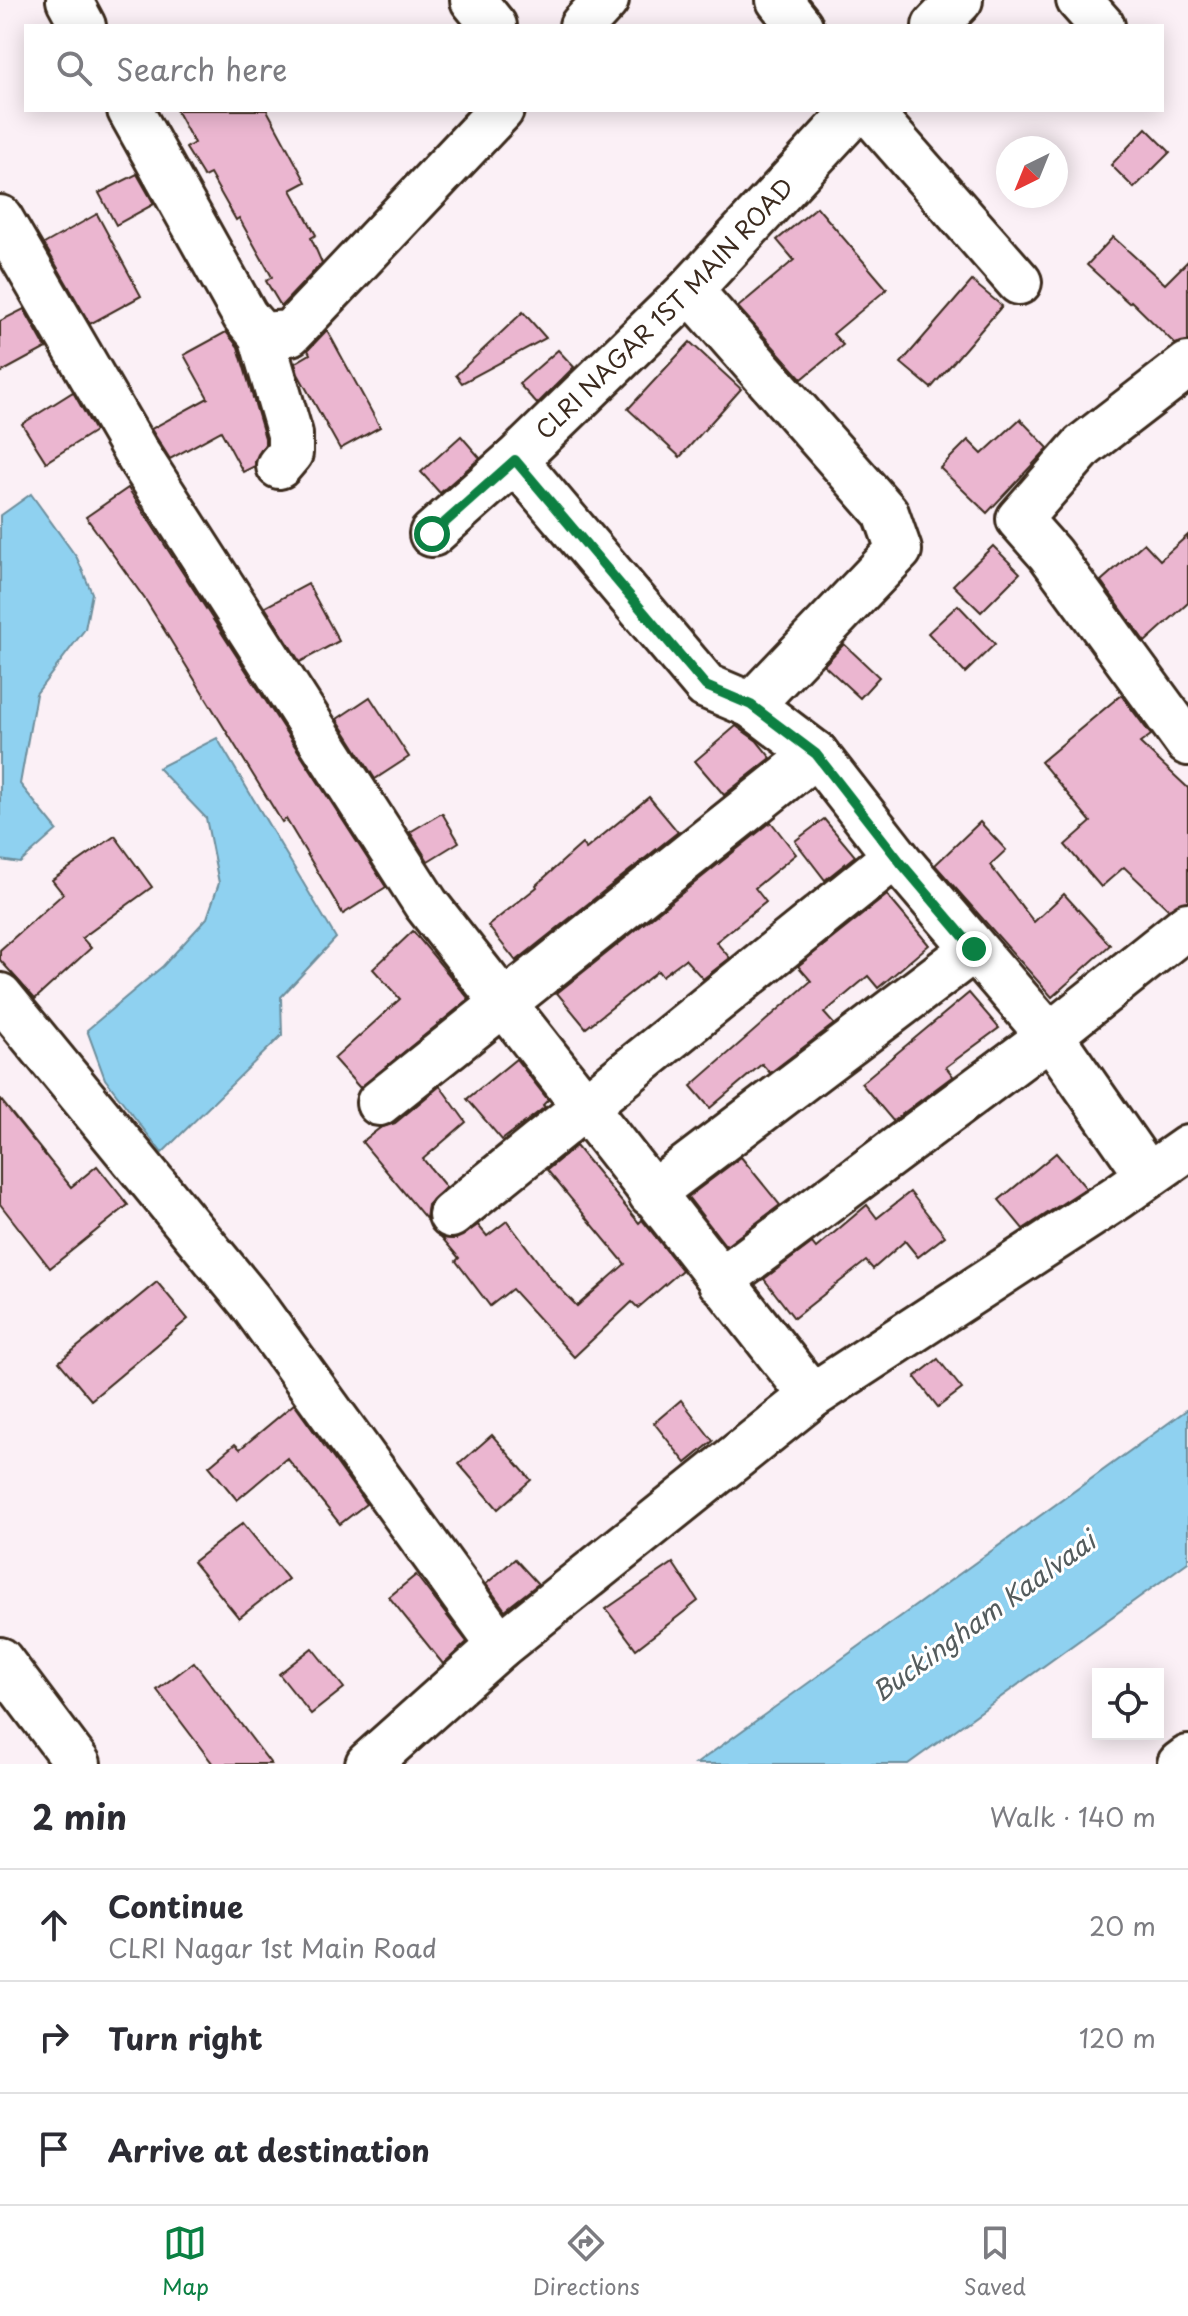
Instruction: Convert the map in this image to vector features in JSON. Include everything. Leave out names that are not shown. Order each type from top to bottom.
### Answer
[{"type":"street","points":[[69,0],[82,24]]},
{"type":"street","points":[[473,0],[492,24]]},
{"type":"street","points":[[584,24],[606,0]]},
{"type":"street","points":[[779,0],[798,24]]},
{"type":"street","points":[[937,24],[960,0]]},
{"type":"street","points":[[1079,0],[1100,24]]},
{"type":"street","points":[[131,112],[245,316],[261,335],[290,434],[290,453],[279,466]]},
{"type":"street","points":[[261,335],[290,333],[499,112]]},
{"type":"street","name":"CLRI NAGAR 1ST MAIN ROAD","points":[[432,534],[515,460],[690,290],[854,112]]},
{"type":"street","points":[[870,112],[1019,282]]},
{"type":"street","points":[[0,218],[139,457],[426,904],[812,1396]]},
{"type":"street","points":[[690,290],[886,513],[899,550],[751,705]]},
{"type":"street","points":[[1188,365],[1083,446],[1019,519],[1050,554],[1188,743]]},
{"type":"street","points":[[515,460],[706,686],[751,705],[816,754],[895,856],[1049,1036],[1147,1174]]},
{"type":"street","points":[[379,1103],[816,754]]},
{"type":"street","points":[[451,1215],[895,856]]},
{"type":"street","points":[[720,1281],[1049,1036],[1188,925]]},
{"type":"street","points":[[651,1194],[974,949]]},
{"type":"street","points":[[0,996],[250,1301],[500,1646]]},
{"type":"street","points":[[368,1764],[500,1646],[812,1396],[1188,1148]]},
{"type":"street","points":[[0,1660],[78,1764]]},
{"type":"street","points":[[1180,1764],[1188,1758]]},
{"type":"water","points":[[31,494],[77,558],[92,593],[85,629],[36,694],[20,784],[57,830],[20,863],[0,860],[0,516]]},
{"type":"water","points":[[217,738],[336,938],[281,997],[282,1035],[162,1153],[105,1079],[87,1030],[163,966],[207,918],[219,883],[206,818],[158,768]]},
{"type":"water","name":"Buckingham Kaalvaai","points":[[1188,1409],[1188,1562],[908,1764],[696,1764]]},
{"type":"building","points":[[177,112],[268,112],[306,182],[291,190],[316,235],[311,238],[322,263],[281,306],[266,281],[272,277],[239,218],[236,220],[210,174],[204,177],[186,148],[194,143]]},
{"type":"building","points":[[1146,128],[1170,152],[1134,188],[1111,165]]},
{"type":"building","points":[[137,174],[154,204],[116,225],[99,193]]},
{"type":"building","points":[[817,207],[887,289],[833,334],[843,345],[802,379],[738,307],[794,260],[777,240]]},
{"type":"building","points":[[97,214],[141,296],[90,324],[44,244]]},
{"type":"building","points":[[1113,237],[1165,284],[1188,261],[1188,341],[1175,344],[1131,301],[1129,303],[1087,265]]},
{"type":"building","points":[[972,281],[1002,306],[931,388],[901,363]]},
{"type":"building","points":[[24,309],[46,348],[0,373],[0,321]]},
{"type":"building","points":[[523,312],[546,338],[462,383],[456,375]]},
{"type":"building","points":[[327,330],[380,427],[340,449],[298,374],[295,363],[310,354],[308,350]]},
{"type":"building","points":[[226,332],[238,347],[265,438],[255,466],[243,472],[221,431],[170,459],[151,429],[208,398],[184,355]]},
{"type":"building","points":[[690,342],[741,389],[680,457],[628,409]]},
{"type":"building","points":[[558,350],[574,367],[537,404],[519,384]]},
{"type":"building","points":[[73,392],[95,431],[46,462],[22,424]]},
{"type":"building","points":[[1020,419],[1048,448],[987,513],[940,468],[968,440],[982,454]]},
{"type":"building","points":[[461,436],[480,458],[440,493],[421,472]]},
{"type":"building","points":[[128,488],[386,887],[343,914],[286,819],[282,822],[147,602],[86,517]]},
{"type":"building","points":[[1188,535],[1188,603],[1145,642],[1101,581],[1144,543],[1160,560]]},
{"type":"building","points":[[993,546],[1020,573],[981,612],[953,585]]},
{"type":"building","points":[[308,584],[339,641],[300,662],[265,607]]},
{"type":"building","points":[[958,605],[995,644],[965,673],[928,633]]},
{"type":"building","points":[[844,644],[879,677],[860,698],[824,665]]},
{"type":"building","points":[[1121,695],[1151,735],[1140,743],[1188,788],[1188,901],[1168,909],[1124,867],[1101,887],[1065,845],[1091,822],[1041,762]]},
{"type":"building","points":[[370,697],[409,757],[375,779],[337,719]]},
{"type":"building","points":[[736,726],[757,741],[771,758],[724,795],[695,761]]},
{"type":"building","points":[[649,797],[678,832],[516,961],[488,926],[537,887],[582,844],[586,849]]},
{"type":"building","points":[[442,813],[459,842],[428,861],[410,832]]},
{"type":"building","points":[[824,819],[855,856],[825,880],[795,841]]},
{"type":"building","points":[[771,822],[796,854],[755,888],[766,902],[716,942],[730,958],[703,979],[685,959],[662,976],[658,971],[586,1028],[557,993]]},
{"type":"building","points":[[980,822],[1006,850],[990,865],[1034,922],[1064,894],[1110,945],[1052,997],[935,865]]},
{"type":"building","points":[[115,836],[152,887],[82,938],[91,948],[35,999],[0,960],[0,950],[63,894],[52,880]]},
{"type":"building","points":[[887,895],[929,945],[878,988],[868,976],[824,1013],[834,1024],[770,1073],[762,1064],[710,1108],[691,1086],[811,981],[798,966]]},
{"type":"building","points":[[413,931],[469,999],[360,1088],[334,1059],[400,999],[373,969]]},
{"type":"building","points":[[969,993],[999,1028],[946,1067],[953,1076],[893,1121],[861,1083]]},
{"type":"building","points":[[516,1059],[548,1100],[543,1105],[545,1107],[502,1140],[467,1099]]},
{"type":"building","points":[[440,1086],[466,1122],[423,1159],[446,1187],[428,1205],[426,1219],[362,1142],[380,1128],[395,1123]]},
{"type":"building","points":[[0,1099],[71,1187],[97,1166],[128,1205],[50,1268],[0,1204]]},
{"type":"building","points":[[576,1146],[682,1270],[638,1308],[632,1302],[574,1357],[512,1289],[490,1306],[442,1238],[456,1239],[478,1225],[487,1236],[507,1221],[551,1279],[577,1306],[625,1264],[547,1170]]},
{"type":"building","points":[[1056,1153],[1086,1188],[1023,1229],[999,1200]]},
{"type":"building","points":[[741,1157],[780,1205],[726,1246],[688,1197]]},
{"type":"building","points":[[910,1192],[945,1236],[918,1257],[905,1241],[873,1269],[866,1261],[794,1318],[764,1279],[812,1243],[816,1248],[867,1205],[877,1218]]},
{"type":"building","points":[[157,1282],[188,1319],[91,1400],[59,1362]]},
{"type":"building","points":[[938,1359],[962,1389],[938,1407],[915,1377]]},
{"type":"building","points":[[681,1400],[713,1441],[686,1463],[654,1423]]},
{"type":"building","points":[[294,1404],[366,1504],[340,1524],[287,1458],[237,1500],[209,1466],[235,1444],[240,1449]]},
{"type":"building","points":[[492,1435],[531,1480],[498,1509],[459,1464]]},
{"type":"building","points":[[243,1523],[288,1579],[239,1618],[193,1562]]},
{"type":"building","points":[[515,1559],[538,1584],[505,1610],[486,1584]]},
{"type":"building","points":[[673,1563],[698,1601],[636,1649],[606,1609]]},
{"type":"building","points":[[416,1575],[467,1642],[443,1664],[389,1597]]},
{"type":"building","points":[[312,1648],[344,1688],[311,1714],[279,1674]]},
{"type":"building","points":[[194,1662],[271,1764],[213,1764],[157,1690]]},
{"type":"route","points":[[432,534],[515,460],[706,686],[751,705],[816,754],[901,863],[974,949]]}]
